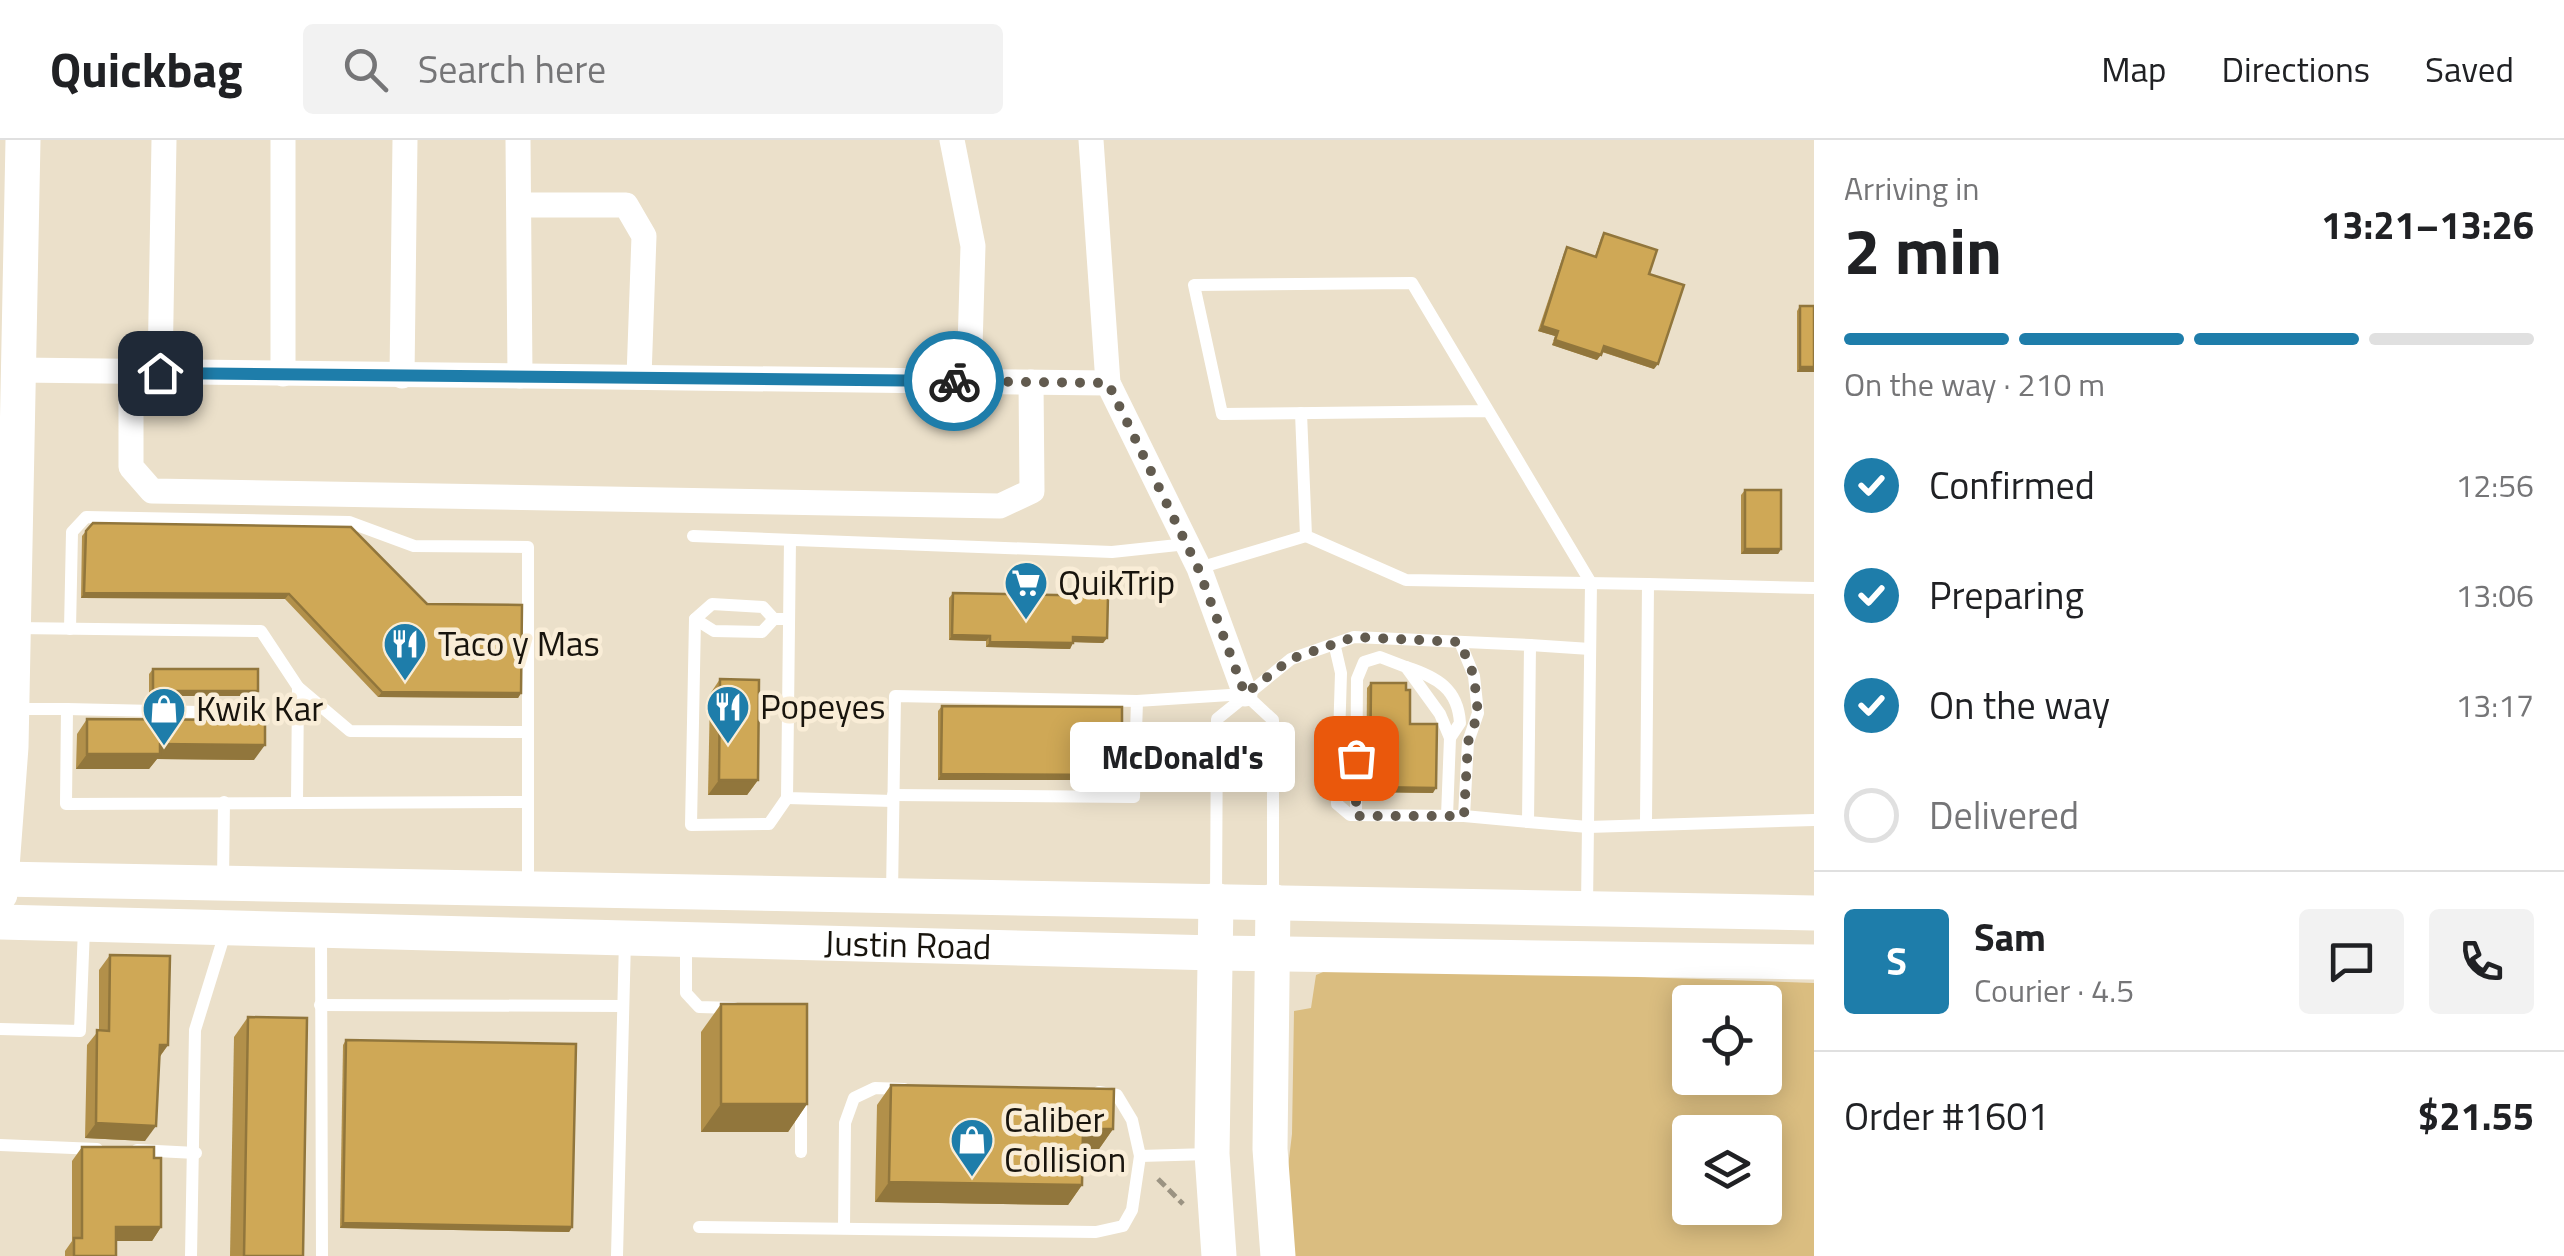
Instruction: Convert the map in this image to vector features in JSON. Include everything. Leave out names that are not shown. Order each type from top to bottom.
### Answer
[{"type":"main road","points":[[1,884],[5,747],[12,709],[23,140]]},
{"type":"main road","name":"Justin Road","points":[[1,884],[223,882],[1814,913]]},
{"type":"main road","points":[[1216,900],[1212,1154],[1219,1256]]},
{"type":"main road","points":[[1273,901],[1270,1149],[1278,1256]]},
{"type":"main road","name":"Justin Road","points":[[0,922],[1216,953],[1814,962]]},
{"type":"street","points":[[160,373],[164,140]]},
{"type":"street","points":[[283,140],[283,374]]},
{"type":"street","points":[[402,376],[405,140]]},
{"type":"street","points":[[518,140],[520,376]]},
{"type":"street","points":[[952,140],[973,246],[969,382]]},
{"type":"street","points":[[1091,140],[1108,383],[1193,556],[1245,694]]},
{"type":"street","points":[[519,205],[626,205],[644,236],[639,377]]},
{"type":"street","points":[[18,370],[1108,383]]},
{"type":"street","points":[[131,372],[131,466],[152,491],[1000,506],[1032,491],[1032,382]]},
{"type":"lane","points":[[1488,411],[1222,414],[1194,285],[1412,283],[1591,584],[1587,908]]},
{"type":"lane","points":[[1302,413],[1306,536]]},
{"type":"lane","points":[[70,629],[72,532],[86,517],[349,522],[414,546],[528,547],[528,888]]},
{"type":"lane","points":[[693,536],[1193,556],[1306,536],[1406,580],[1814,588]]},
{"type":"lane","points":[[781,619],[763,606],[712,604],[695,619],[691,824],[768,824],[787,798],[781,619],[790,540]]},
{"type":"lane","points":[[1646,822],[1648,584]]},
{"type":"lane","points":[[695,619],[714,631],[762,632],[781,619]]},
{"type":"lane","points":[[13,628],[262,631],[298,687],[350,731],[528,732]]},
{"type":"lane","points":[[1216,900],[1217,719],[1291,659],[1335,648],[1354,637],[1590,649]]},
{"type":"lane","points":[[1460,642],[1474,676],[1478,714],[1468,742],[1464,816]]},
{"type":"lane","points":[[1528,822],[1530,645]]},
{"type":"lane","points":[[1335,648],[1342,673],[1337,804],[1356,816],[1464,816],[1588,826],[1814,820]]},
{"type":"lane","points":[[1356,816],[1358,671],[1364,662],[1380,657],[1437,680],[1456,696],[1460,723],[1450,738]]},
{"type":"lane","points":[[1406,667],[1440,714],[1450,738],[1448,816]]},
{"type":"lane","points":[[297,804],[298,687]]},
{"type":"lane","points":[[892,894],[895,696],[1138,701],[1245,694],[1273,720],[1273,901]]},
{"type":"lane","points":[[787,798],[1134,797],[1138,701]]},
{"type":"lane","points":[[12,709],[243,713]]},
{"type":"lane","points":[[67,709],[66,804],[528,802]]},
{"type":"lane","points":[[223,882],[224,802]]},
{"type":"lane","points":[[0,1029],[80,1031],[84,924]]},
{"type":"lane","points":[[191,1256],[196,1153],[195,1030],[226,927]]},
{"type":"lane","points":[[321,929],[322,1256]]},
{"type":"lane","points":[[617,1256],[625,938]]},
{"type":"lane","points":[[686,939],[686,993],[700,1008],[750,1009]]},
{"type":"lane","points":[[320,1004],[623,1006]]},
{"type":"lane","points":[[800,1077],[801,1152]]},
{"type":"lane","points":[[844,1228],[846,1122],[854,1098],[875,1088],[913,1089]]},
{"type":"lane","points":[[700,1227],[1123,1226],[1132,1210],[1140,1156],[1132,1120],[1117,1094],[1081,1092]]},
{"type":"lane","points":[[0,1145],[196,1153]]},
{"type":"lane","points":[[1140,1156],[1212,1154]]},
{"type":"path","points":[[1158,1179],[1183,1204]]},
{"type":"shaded area","points":[[1335,967],[1814,983],[1814,1256],[1287,1256],[1284,1200],[1292,1134],[1294,1011],[1311,1008],[1316,975]]},
{"type":"building","points":[[1604,233],[1657,250],[1649,274],[1684,285],[1658,364],[1604,346],[1601,355],[1555,340],[1558,331],[1542,326],[1567,247],[1596,257]]},
{"type":"building","points":[[1800,306],[1814,306],[1814,367],[1800,367]]},
{"type":"building","points":[[1745,490],[1781,490],[1781,549],[1745,549]]},
{"type":"building","points":[[93,523],[351,527],[427,604],[522,605],[521,693],[382,692],[289,594],[84,593],[86,531]]},
{"type":"building","name":"QuikTrip","points":[[953,593],[1108,596],[1107,638],[1073,637],[1073,643],[990,642],[990,636],[952,635]]},
{"type":"building","points":[[153,669],[258,669],[258,691],[153,691]]},
{"type":"building","name":"Popeyes","points":[[720,679],[759,680],[758,780],[719,780]]},
{"type":"building","points":[[1371,683],[1406,683],[1406,690],[1410,690],[1410,724],[1437,724],[1436,788],[1370,787]]},
{"type":"building","points":[[942,706],[1122,707],[1122,775],[941,774]]},
{"type":"building","points":[[87,719],[265,720],[265,745],[160,744],[160,754],[87,754]]},
{"type":"building","points":[[110,955],[170,956],[168,1045],[160,1045],[156,1126],[96,1123],[97,1030],[109,1031]]},
{"type":"building","points":[[721,1004],[807,1004],[807,1104],[721,1104]]},
{"type":"building","points":[[248,1017],[307,1018],[303,1256],[244,1256]]},
{"type":"building","points":[[346,1040],[576,1044],[572,1227],[343,1223]]},
{"type":"building","name":"Caliber Collision","points":[[891,1085],[1114,1089],[1113,1129],[1083,1129],[1082,1185],[889,1182]]},
{"type":"building","points":[[82,1147],[154,1147],[154,1158],[161,1158],[161,1227],[116,1227],[116,1256],[74,1256],[74,1238],[82,1238]]},
{"type":"way so far","points":[[954,381],[1108,383],[1198,568],[1245,694],[1291,659],[1335,648],[1354,637],[1460,642],[1474,676],[1478,714],[1468,742],[1464,816],[1356,816],[1356,758]]},
{"type":"place","name":"QuikTrip","points":[[1026,621]]},
{"type":"place","name":"Taco y Mas","points":[[405,682]]},
{"type":"place","name":"Popeyes","points":[[728,745]]},
{"type":"place","name":"Kwik Kar","points":[[164,747]]},
{"type":"place","name":"McDonald's","points":[[1356,758]]},
{"type":"place","name":"Caliber Collision","points":[[972,1178]]},
{"type":"route","points":[[160,373],[954,381]]}]
